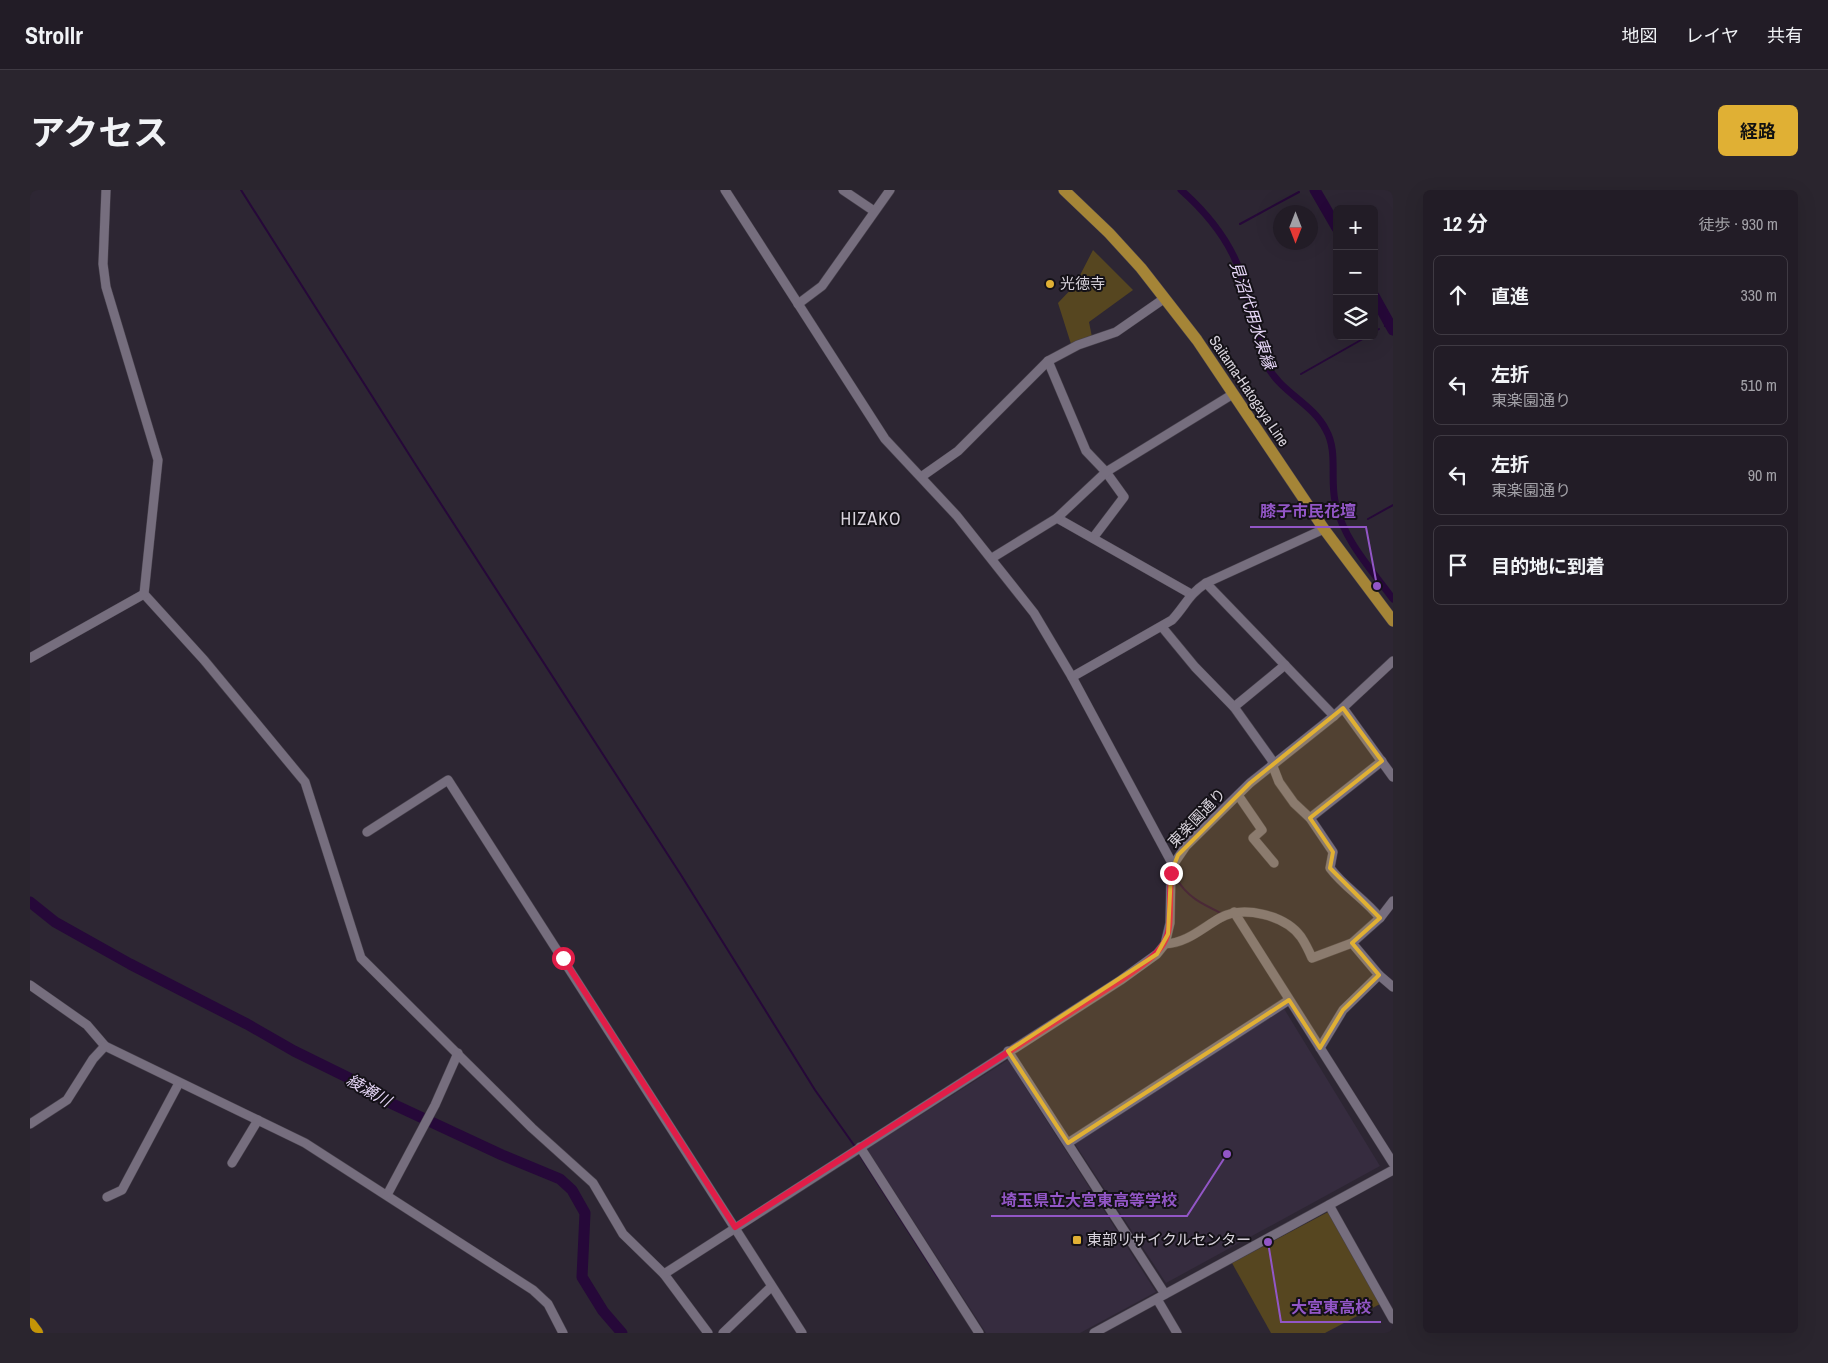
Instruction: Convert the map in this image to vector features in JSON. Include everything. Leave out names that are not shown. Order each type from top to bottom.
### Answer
[{"type":"highway","points":[[30,1325],[36,1333]]},
{"type":"main road","name":"Saitama-Hatogaya Line","points":[[1064,190],[1109,233],[1165,298],[1197,340],[1324,529],[1393,621]]},
{"type":"street","points":[[106,190],[103,264],[106,287],[158,460],[144,594],[204,660],[305,782],[361,958],[532,1128],[593,1183],[623,1234],[664,1274],[708,1333]]},
{"type":"street","points":[[725,190],[885,440],[921,477],[992,558],[1034,613],[1072,677],[1173,865]]},
{"type":"street","points":[[843,190],[874,211]]},
{"type":"street","points":[[798,304],[822,286],[890,190]]},
{"type":"street","points":[[921,477],[958,451],[1048,361],[1078,345],[1116,332],[1165,298]]},
{"type":"street","points":[[1048,361],[1086,451],[1106,472],[1124,497],[1093,538]]},
{"type":"street","points":[[992,558],[1057,518],[1106,472],[1233,394]]},
{"type":"street","points":[[1057,518],[1191,594]]},
{"type":"street","points":[[1072,677],[1162,627],[1183,608],[1191,594],[1206,583],[1324,529]]},
{"type":"street","points":[[1206,583],[1242,618],[1334,716]]},
{"type":"street","points":[[30,658],[144,594]]},
{"type":"street","points":[[1162,627],[1200,672],[1234,707],[1273,764],[1279,782],[1294,803],[1310,818],[1333,852],[1330,868],[1348,888],[1370,904],[1380,918]]},
{"type":"street","name":"東楽園通り","points":[[1165,944],[1170,923],[1170,886],[1173,865],[1186,846],[1238,795],[1273,764],[1334,716],[1393,661]]},
{"type":"street","points":[[1234,707],[1285,665]]},
{"type":"street","points":[[1343,708],[1393,777]]},
{"type":"street","points":[[1310,818],[1382,761]]},
{"type":"street","points":[[367,832],[448,780],[802,1333]]},
{"type":"street","points":[[1238,795],[1262,830],[1253,838],[1274,863]]},
{"type":"street","points":[[664,1274],[1008,1051],[1143,966],[1165,944],[1176,944],[1221,917],[1234,912],[1262,914],[1284,924],[1300,936],[1312,958],[1352,943],[1380,918],[1393,901]]},
{"type":"street","points":[[1234,912],[1393,1163]]},
{"type":"street","points":[[1352,943],[1378,975],[1393,987]]},
{"type":"street","points":[[1320,1048],[1343,1010],[1378,975]]},
{"type":"street","points":[[30,985],[87,1025],[105,1046],[305,1143],[533,1290],[548,1304],[563,1333]]},
{"type":"street","points":[[1068,1143],[1289,1000]]},
{"type":"street","points":[[30,1124],[67,1100],[94,1059],[105,1046]]},
{"type":"street","points":[[1008,1051],[1068,1143],[1161,1297],[1176,1333]]},
{"type":"street","points":[[387,1195],[435,1105],[458,1053]]},
{"type":"street","points":[[107,1197],[122,1190],[179,1083]]},
{"type":"street","points":[[232,1163],[258,1120]]},
{"type":"street","points":[[860,1147],[979,1333]]},
{"type":"street","points":[[1094,1333],[1393,1170]]},
{"type":"street","points":[[1329,1205],[1393,1319]]},
{"type":"street","points":[[723,1333],[771,1287]]},
{"type":"highlighted area","points":[[1343,708],[1382,761],[1310,818],[1333,852],[1330,868],[1380,918],[1352,943],[1379,975],[1343,1010],[1320,1048],[1289,1000],[1068,1143],[1008,1051],[1157,954],[1168,934],[1171,873],[1178,855],[1250,783]]},
{"type":"shaded area","points":[[1093,250],[1133,290],[1089,322],[1092,337],[1071,344],[1058,303],[1075,285]]},
{"type":"shaded area","points":[[1283,1007],[1380,1166],[1166,1283],[1073,1141]]},
{"type":"shaded area","name":"東部リサイクルセンター","points":[[1008,1060],[1156,1292],[1080,1333],[986,1333],[867,1149]]},
{"type":"shaded area","points":[[1328,1212],[1380,1304],[1325,1333],[1271,1333],[1232,1263]]},
{"type":"waterway","points":[[241,190],[419,470],[681,875],[815,1090],[856,1148]]},
{"type":"waterway","name":"見沼代用水東縁","points":[[1181,190],[1202,210],[1217,229],[1239,268],[1252,310],[1264,360],[1270,371],[1278,381],[1313,412],[1326,430],[1332,447],[1335,501],[1344,528],[1358,553],[1393,599]]},
{"type":"waterway","points":[[1315,190],[1333,221]]},
{"type":"waterway","points":[[1240,224],[1299,192]]},
{"type":"waterway","points":[[1378,303],[1393,330]]},
{"type":"waterway","points":[[1385,326],[1393,322]]},
{"type":"waterway","points":[[1301,374],[1361,340]]},
{"type":"waterway","points":[[1368,519],[1393,505]]},
{"type":"waterway","points":[[1176,878],[1190,895],[1221,913]]},
{"type":"waterway","name":"綾瀬川","points":[[30,902],[55,922],[130,964],[353,1080],[384,1100],[502,1155],[560,1179],[572,1190],[585,1213],[582,1277],[603,1311],[622,1333]]},
{"type":"waterway","points":[[861,1157],[939,1279]]},
{"type":"place","name":"光徳寺","points":[[1050,284]]},
{"type":"place","name":"膝子市民花壇","points":[[1377,586]]},
{"type":"place","name":"埼玉県立大宮東高等学校","points":[[1227,1154]]},
{"type":"place","name":"東部リサイクルセンター","points":[[1077,1240]]},
{"type":"place","name":"大宮東高校","points":[[1268,1242]]},
{"type":"district","name":"HIZAKO","points":[[871,519]]},
{"type":"route","points":[[563,958],[735,1227],[1143,966],[1165,944],[1170,923],[1171,873]]}]
